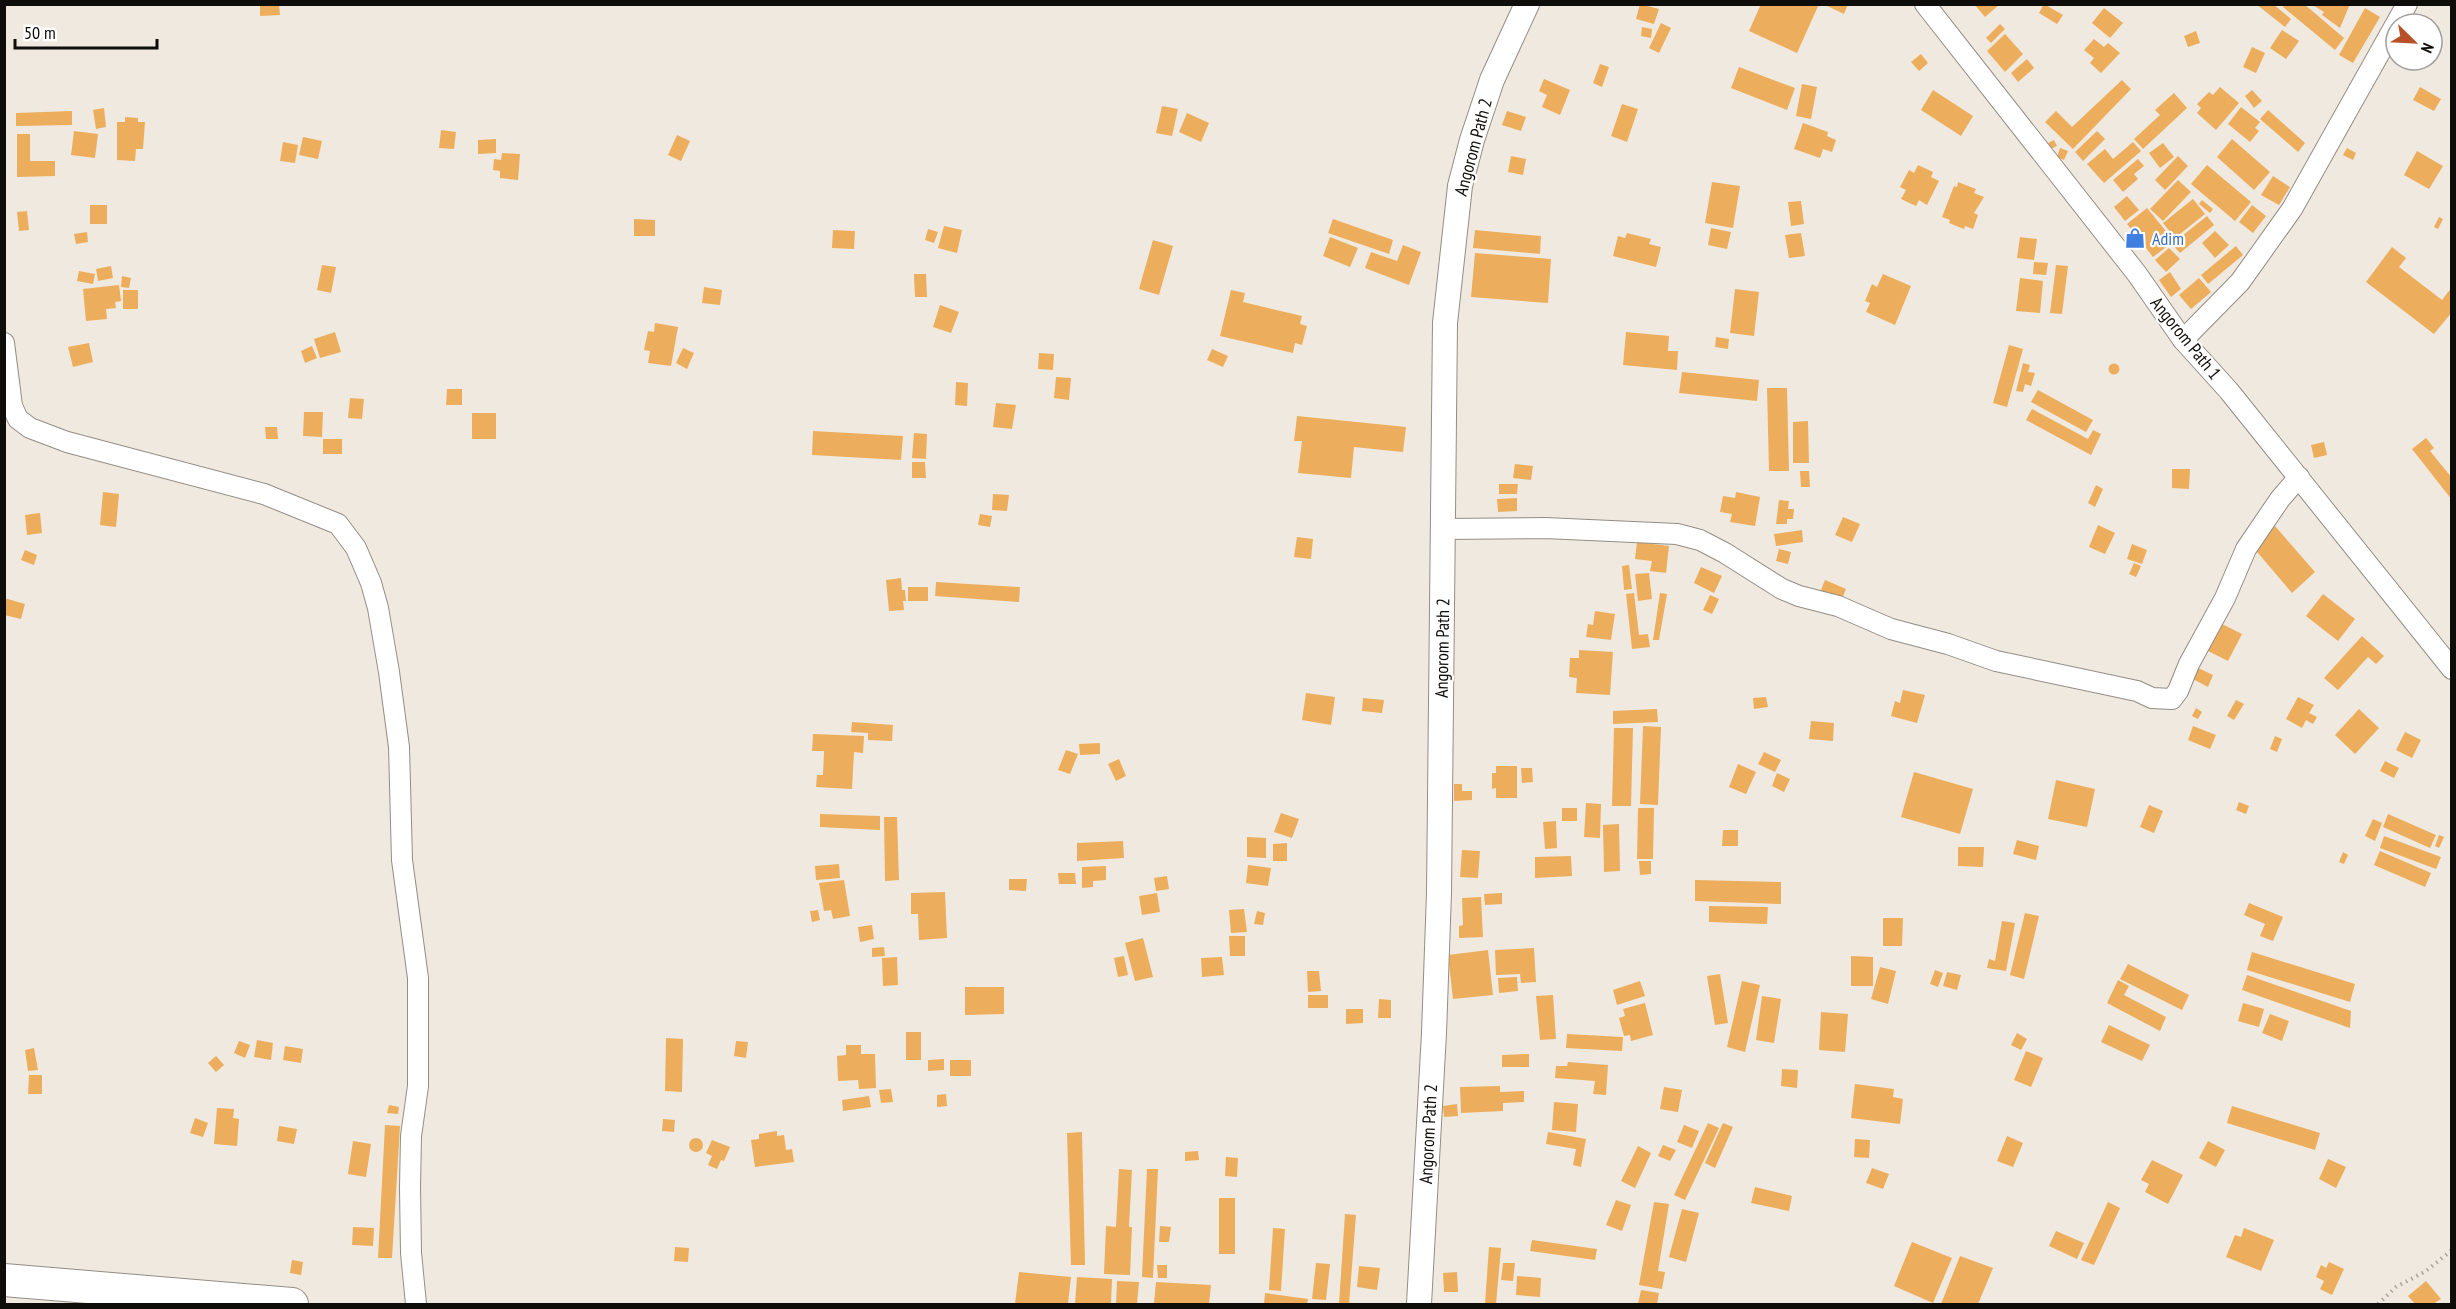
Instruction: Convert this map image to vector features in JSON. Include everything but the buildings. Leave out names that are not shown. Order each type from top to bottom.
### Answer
[{"type":"highway","points":[[4,1280],[292,1305]]},
{"type":"street","name":"Angorom Path 2","points":[[1419,1305],[1438,916],[1445,323],[1460,186],[1472,140],[1492,80],[1527,4]]},
{"type":"street","name":"Angorom Path 1","points":[[1925,4],[2137,274],[2183,340],[2229,391],[2451,669]]},
{"type":"street","points":[[2183,340],[2240,282],[2292,208],[2407,4]]},
{"type":"street","points":[[4,343],[12,406],[11,421],[46,435],[264,494],[308,510],[338,524],[356,548],[378,608],[389,672],[399,747],[402,860],[418,978],[418,1076],[411,1136],[410,1188],[411,1253],[417,1305]]},
{"type":"street","points":[[1444,529],[1545,528],[1677,534],[1700,540],[1782,589],[1838,606],[1891,629],[1948,644],[1996,661],[2137,691],[2165,701],[2172,699],[2178,691],[2189,664],[2225,598],[2246,549],[2280,499],[2299,477]]},
{"type":"path","points":[[2378,1305],[2396,1287],[2426,1271],[2451,1250]]},
{"type":"place","name":"Adim","points":[[2135,238]]}]
